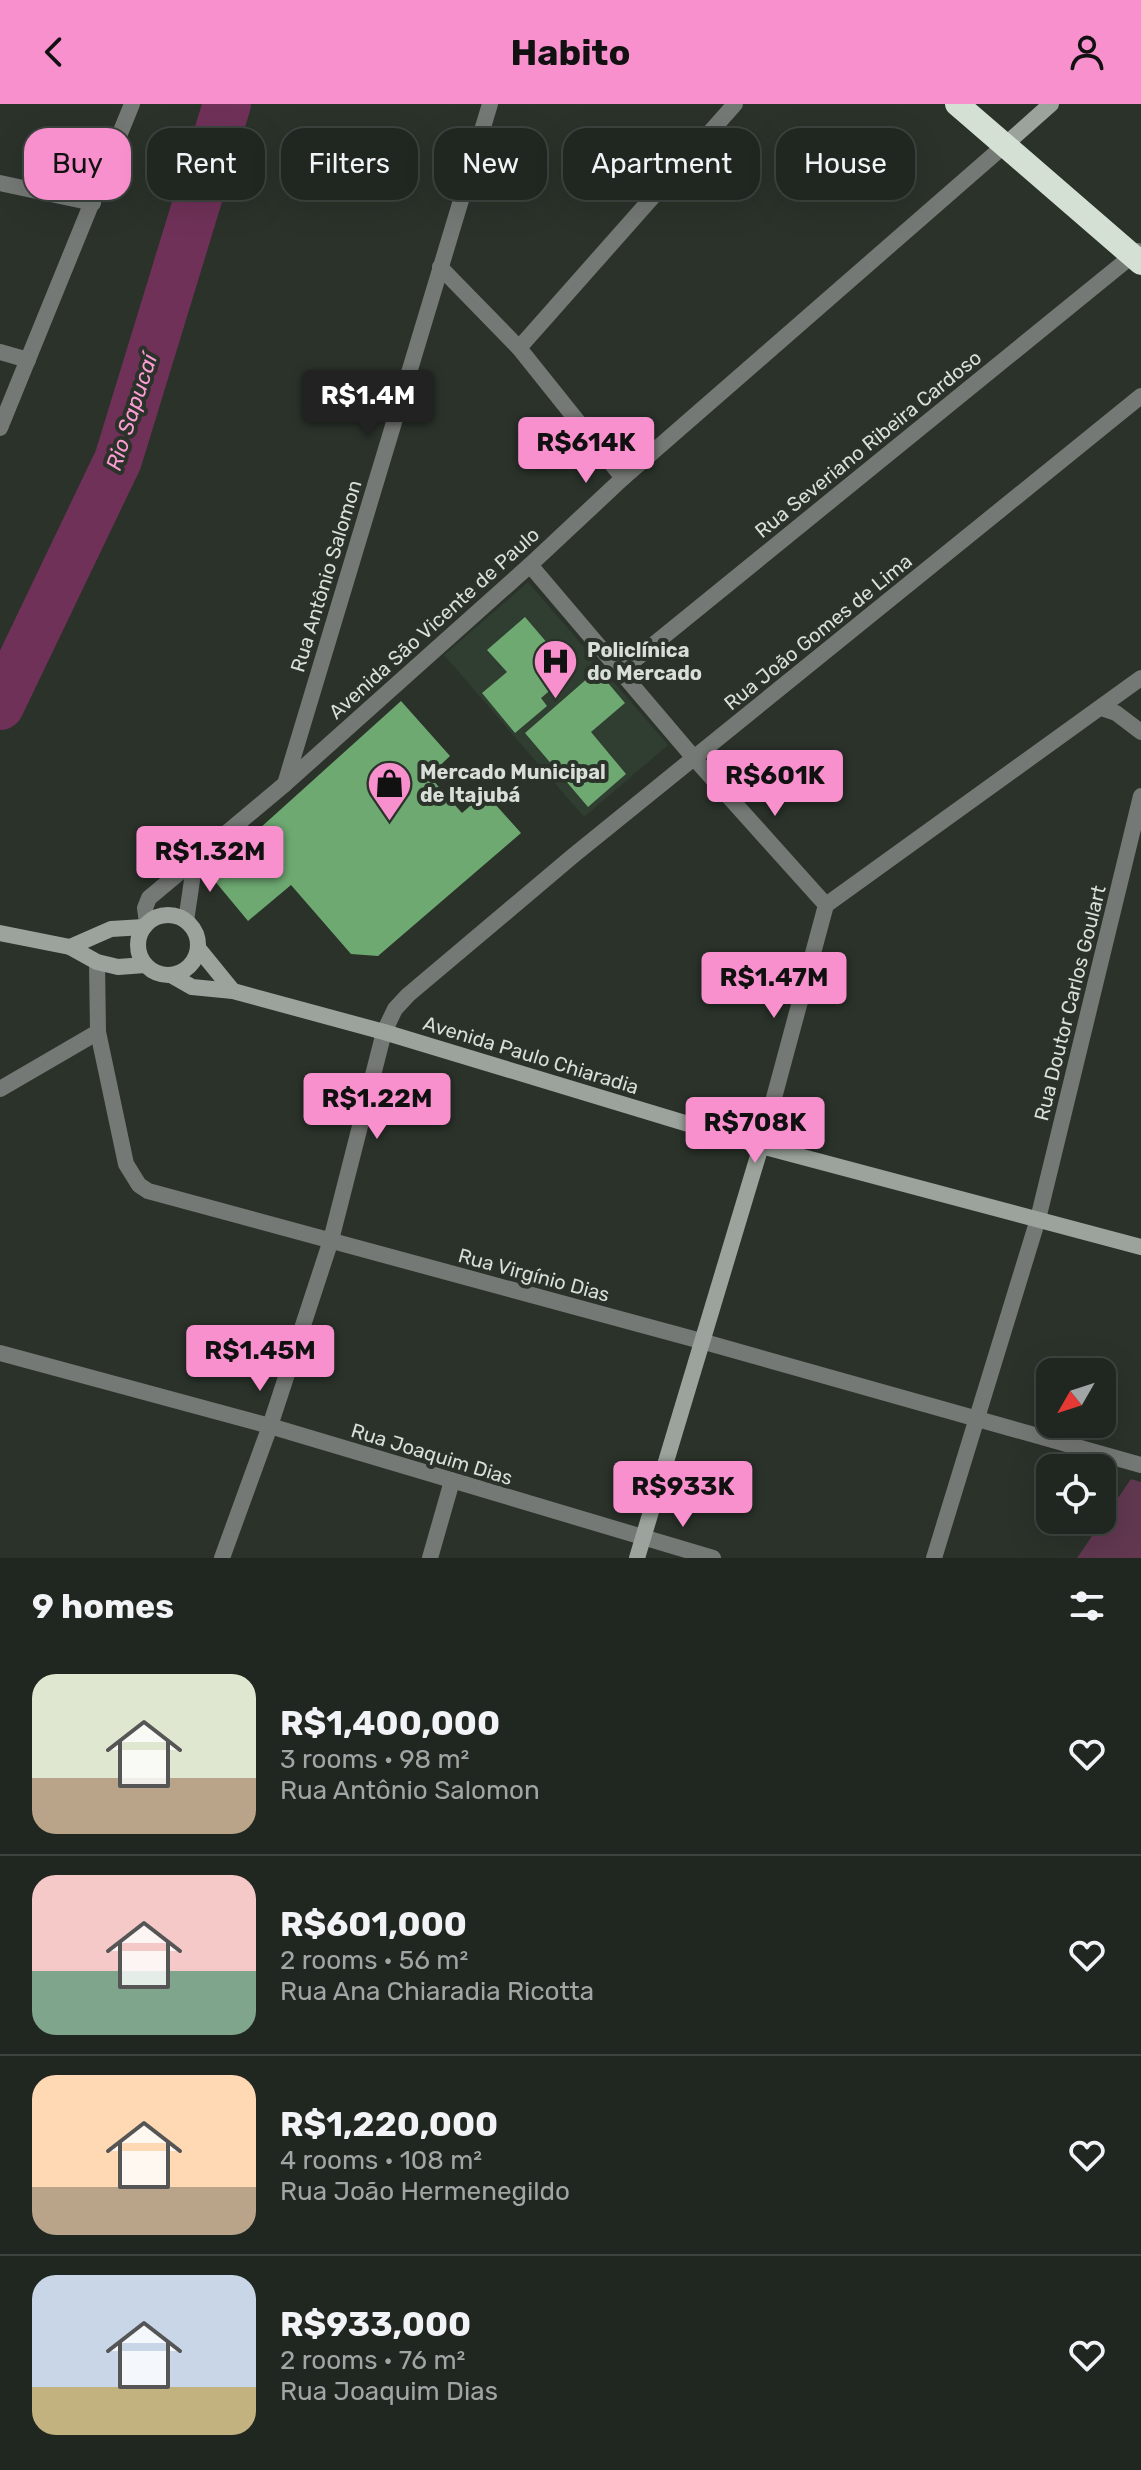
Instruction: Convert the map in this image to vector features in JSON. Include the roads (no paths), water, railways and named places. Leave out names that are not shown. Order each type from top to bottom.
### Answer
[{"type":"highway","points":[[957,104],[1138,255]]},
{"type":"main road","name":"Avenida São Vicente de Paulo","points":[[1006,144],[1051,104]]},
{"type":"main road","points":[[198,948],[189,966],[171,975],[153,971],[145,965],[139,953],[138,939],[145,925],[156,917],[166,915],[186,921],[193,928],[198,948],[233,991]]},
{"type":"main road","points":[[70,947],[111,929],[145,925]]},
{"type":"main road","points":[[4,934],[70,947],[97,962],[118,967],[145,965]]},
{"type":"main road","name":"Avenida Paulo Chiaradia","points":[[171,975],[192,987],[233,991],[384,1032],[761,1146],[1141,1247]]},
{"type":"main road","points":[[637,1558],[761,1146]]},
{"type":"street","points":[[0,428],[132,104]]},
{"type":"street","name":"Rua Antônio Salomon","points":[[285,784],[490,104]]},
{"type":"street","points":[[519,348],[735,104]]},
{"type":"street","name":"Avenida São Vicente de Paulo","points":[[145,925],[145,908],[149,898],[285,784],[623,478],[1006,144]]},
{"type":"street","points":[[0,183],[93,203]]},
{"type":"street","name":"Rua Severiano Ribeira Cardoso","points":[[621,671],[1138,255]]},
{"type":"street","points":[[440,267],[519,348],[623,478]]},
{"type":"street","points":[[0,352],[28,360]]},
{"type":"street","name":"Rua João Gomes de Lima","points":[[222,1558],[270,1426],[331,1240],[384,1032],[395,1009],[694,758],[1141,396]]},
{"type":"street","points":[[530,565],[694,758],[826,905]]},
{"type":"street","points":[[761,1146],[826,905],[1141,678]]},
{"type":"street","points":[[1101,708],[1116,713],[1141,732]]},
{"type":"street","name":"Rua Doutor Carlos Goulart","points":[[934,1558],[1038,1219],[1141,796]]},
{"type":"street","points":[[186,921],[195,860]]},
{"type":"street","name":"Rua Virgínio Dias","points":[[97,962],[98,1032],[126,1164],[139,1185],[148,1191],[701,1341],[1141,1465]]},
{"type":"street","points":[[0,1089],[98,1032]]},
{"type":"street","name":"Rua Joaquim Dias","points":[[0,1353],[270,1426],[713,1558]]},
{"type":"street","points":[[430,1558],[452,1481]]},
{"type":"waterway","name":"Rio Sapucaí","points":[[0,706],[118,460],[227,104]]},
{"type":"place","name":"Policlínica do Mercado","points":[[556,700]]},
{"type":"place","name":"Mercado Municipal de Itajubá","points":[[389,823]]}]
